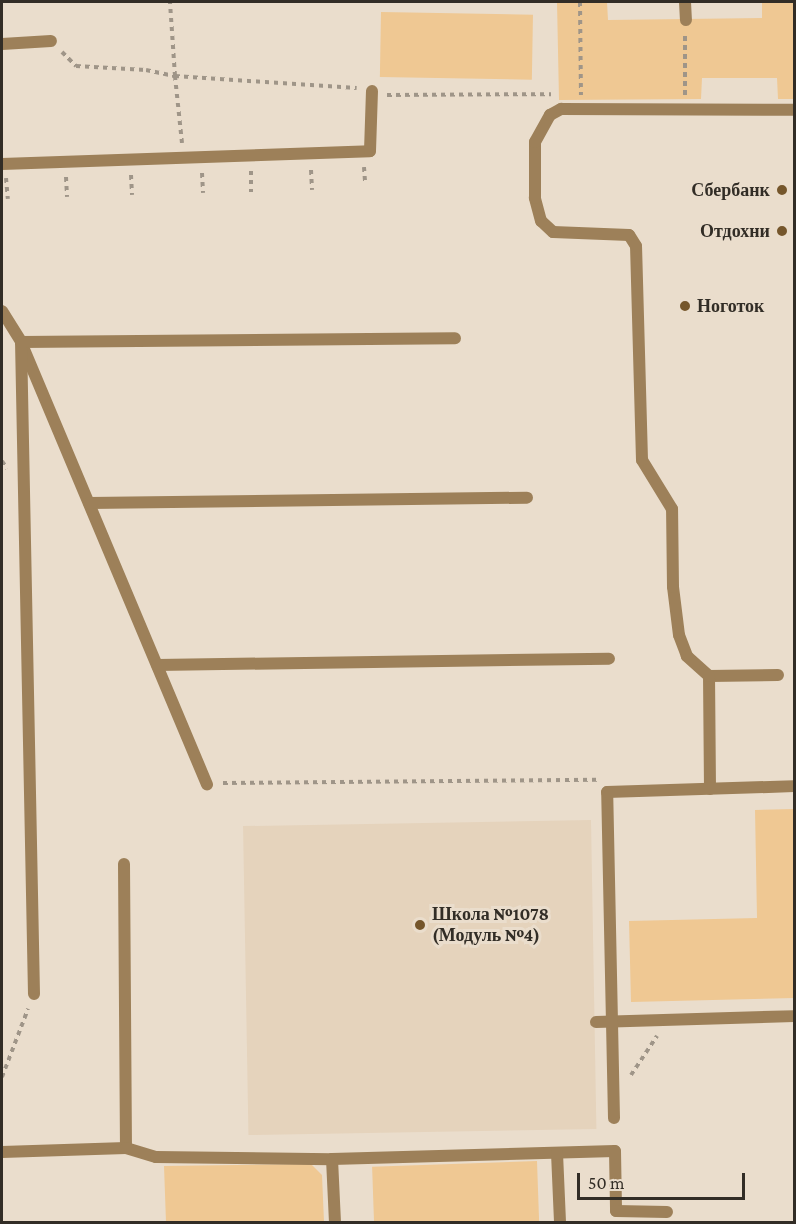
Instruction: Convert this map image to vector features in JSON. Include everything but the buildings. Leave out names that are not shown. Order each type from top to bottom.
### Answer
[{"type":"lane","points":[[685,2],[686,20]]},
{"type":"lane","points":[[2,44],[51,41]]},
{"type":"lane","points":[[2,164],[370,151],[372,91]]},
{"type":"lane","points":[[710,789],[709,676],[702,666],[687,656],[679,635],[673,587],[672,509],[642,460],[636,246],[629,235],[553,232],[538,217],[535,142],[550,115],[582,107],[795,110]]},
{"type":"lane","points":[[2,311],[21,342],[207,784]]},
{"type":"lane","points":[[21,342],[455,338]]},
{"type":"lane","points":[[21,342],[34,994]]},
{"type":"lane","points":[[89,503],[527,498]]},
{"type":"lane","points":[[157,665],[609,659]]},
{"type":"lane","points":[[709,676],[778,675]]},
{"type":"lane","points":[[614,1118],[607,792],[795,786]]},
{"type":"lane","points":[[124,864],[126,1148]]},
{"type":"lane","points":[[596,1022],[795,1017]]},
{"type":"lane","points":[[2,1152],[126,1148],[156,1157],[332,1160],[615,1151],[616,1210],[667,1212]]},
{"type":"lane","points":[[557,1153],[560,1222]]},
{"type":"lane","points":[[332,1160],[335,1222]]},
{"type":"path","points":[[170,2],[184,158]]},
{"type":"path","points":[[580,2],[582,107]]},
{"type":"path","points":[[686,20],[686,108]]},
{"type":"path","points":[[51,41],[76,66],[146,70],[175,75],[372,91],[392,96],[558,94]]},
{"type":"path","points":[[570,93],[581,93]]},
{"type":"path","points":[[207,784],[606,780],[607,792]]},
{"type":"path","points":[[2,1077],[34,994]]},
{"type":"path","points":[[613,1100],[669,1020]]},
{"type":"shaded area","points":[[557,2],[607,2],[608,20],[762,18],[762,2],[794,2],[794,99],[778,99],[777,78],[702,78],[701,99],[559,100]]},
{"type":"shaded area","points":[[381,12],[533,15],[532,80],[380,77]]},
{"type":"shaded area","points":[[794,809],[794,998],[631,1002],[629,921],[757,918],[755,810]]},
{"type":"shaded area","name":"Школа №1078 (Модуль №4)","points":[[591,820],[596,1129],[248,1135],[243,826]]},
{"type":"shaded area","points":[[537,1161],[539,1222],[374,1222],[372,1167]]},
{"type":"shaded area","points":[[311,1164],[322,1175],[324,1222],[166,1222],[164,1166]]},
{"type":"place","name":"Сбербанк","points":[[782,190]]},
{"type":"place","name":"Отдохни","points":[[782,231]]},
{"type":"place","name":"Ноготок","points":[[685,306]]},
{"type":"place","name":"Школа №1078 (Модуль №4)","points":[[420,925]]}]
